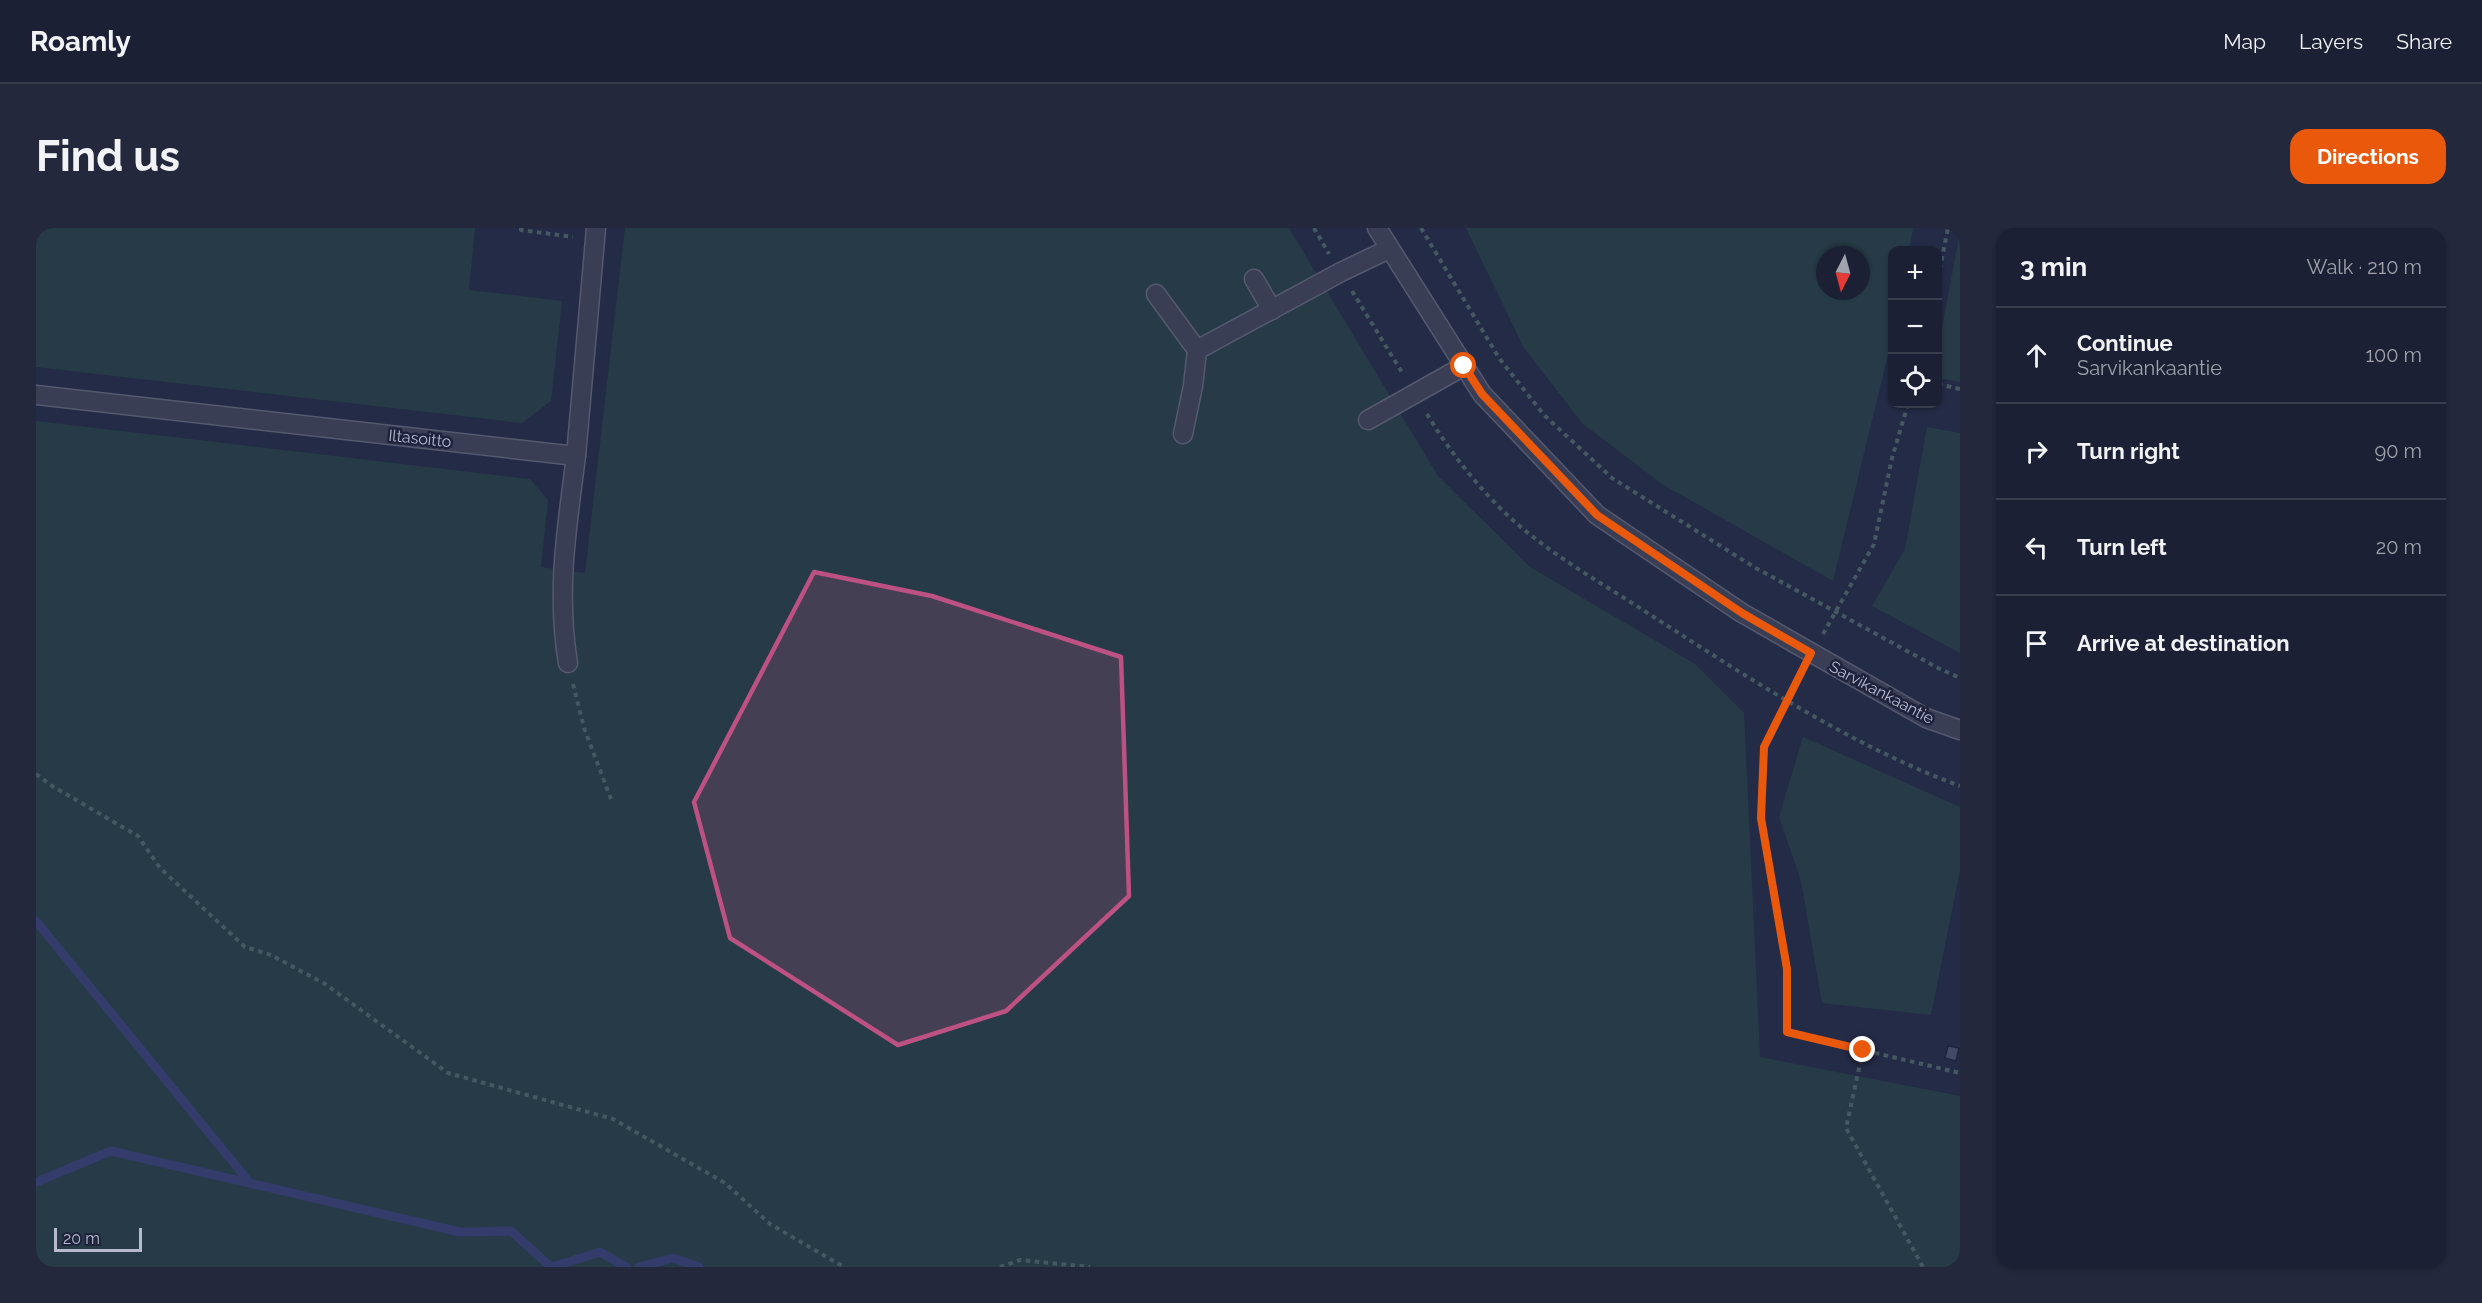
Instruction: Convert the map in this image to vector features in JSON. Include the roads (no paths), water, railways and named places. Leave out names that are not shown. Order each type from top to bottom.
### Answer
[{"type":"street","name":"Sarvikankaantie","points":[[1377,228],[1482,394],[1597,515],[1742,613],[1926,718],[1960,730]]},
{"type":"street","points":[[568,663],[562,627],[563,568],[576,456],[595,234]]},
{"type":"street","points":[[1197,350],[1341,272],[1389,249]]},
{"type":"street","points":[[1254,279],[1272,310]]},
{"type":"street","points":[[1156,294],[1197,350],[1193,386],[1183,434]]},
{"type":"street","points":[[1368,420],[1464,366]]},
{"type":"street","name":"Iltasoitto","points":[[36,395],[576,456]]},
{"type":"waterway","points":[[36,921],[250,1183]]},
{"type":"waterway","points":[[36,1182],[111,1151],[460,1232],[511,1231],[551,1267]]},
{"type":"waterway","points":[[552,1267],[600,1252],[626,1267]]},
{"type":"waterway","points":[[639,1267],[673,1258],[699,1267]]}]
